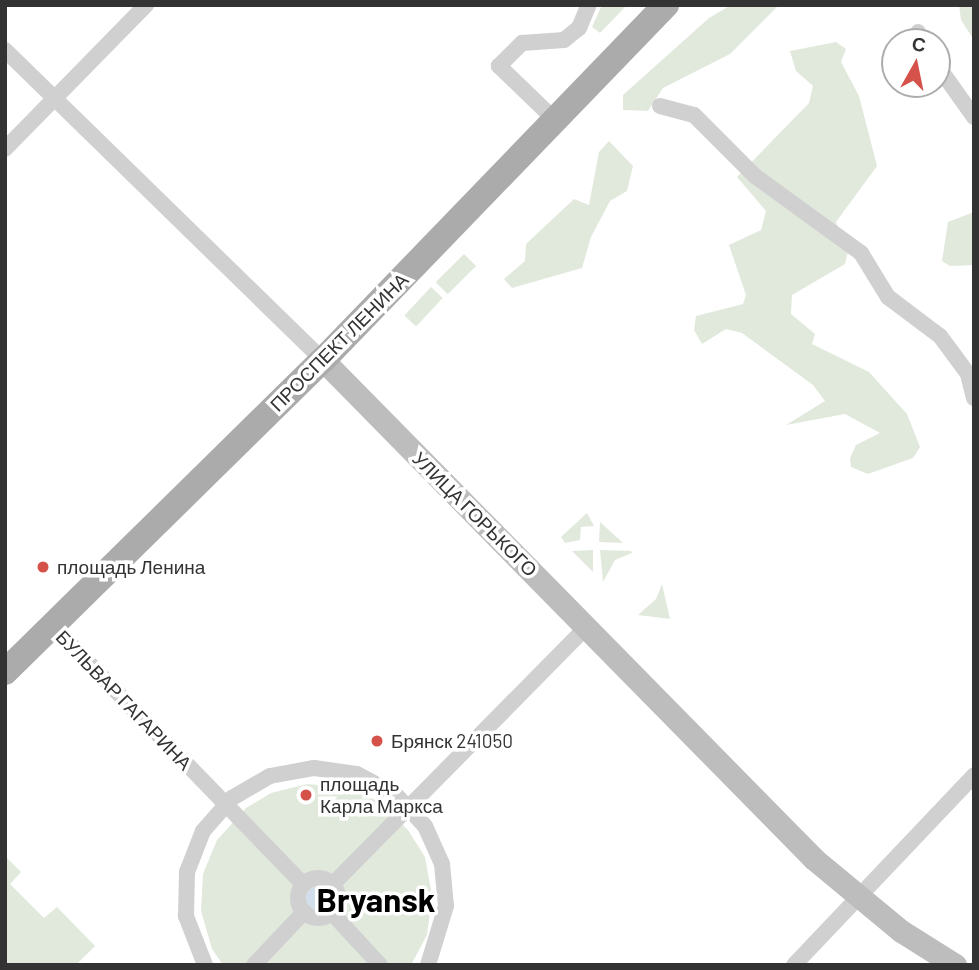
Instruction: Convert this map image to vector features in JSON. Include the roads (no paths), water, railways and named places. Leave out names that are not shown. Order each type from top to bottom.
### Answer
[{"type":"main road","name":"ПРОСПЕКТ ЛЕНИНА","points":[[5,672],[323,360],[557,122],[666,5]]},
{"type":"street","points":[[5,149],[146,5]]},
{"type":"street","points":[[557,122],[499,66],[522,43],[564,40],[579,27],[589,5]]},
{"type":"street","name":"УЛИЦА ГОРЬКОГО","points":[[5,50],[323,360],[814,859],[955,965]]},
{"type":"street","points":[[951,85],[974,117]]},
{"type":"street","points":[[660,106],[694,115],[755,177],[861,253],[888,297],[940,336],[968,374],[974,398]]},
{"type":"street","name":"БУЛЬВАР ГАГАРИНА","points":[[52,625],[303,884]]},
{"type":"street","points":[[333,884],[412,810],[587,626]]},
{"type":"street","points":[[205,965],[186,916],[187,872],[224,805],[270,775],[314,768],[357,774],[412,810],[442,864],[446,906],[428,965]]},
{"type":"street","points":[[794,965],[974,775]]},
{"type":"street","points":[[314,878],[333,884],[338,897],[331,912],[318,918],[304,912],[298,897],[303,884],[314,878]]},
{"type":"street","points":[[254,965],[304,912]]},
{"type":"street","points":[[331,912],[380,965]]},
{"type":"place","name":"площадь Ленина","points":[[43,567]]},
{"type":"place","name":"Брянск 241050","points":[[377,741]]},
{"type":"place","name":"площадь Карла Маркса","points":[[306,795]]},
{"type":"district","name":"Bryansk","points":[[376,900]]}]
